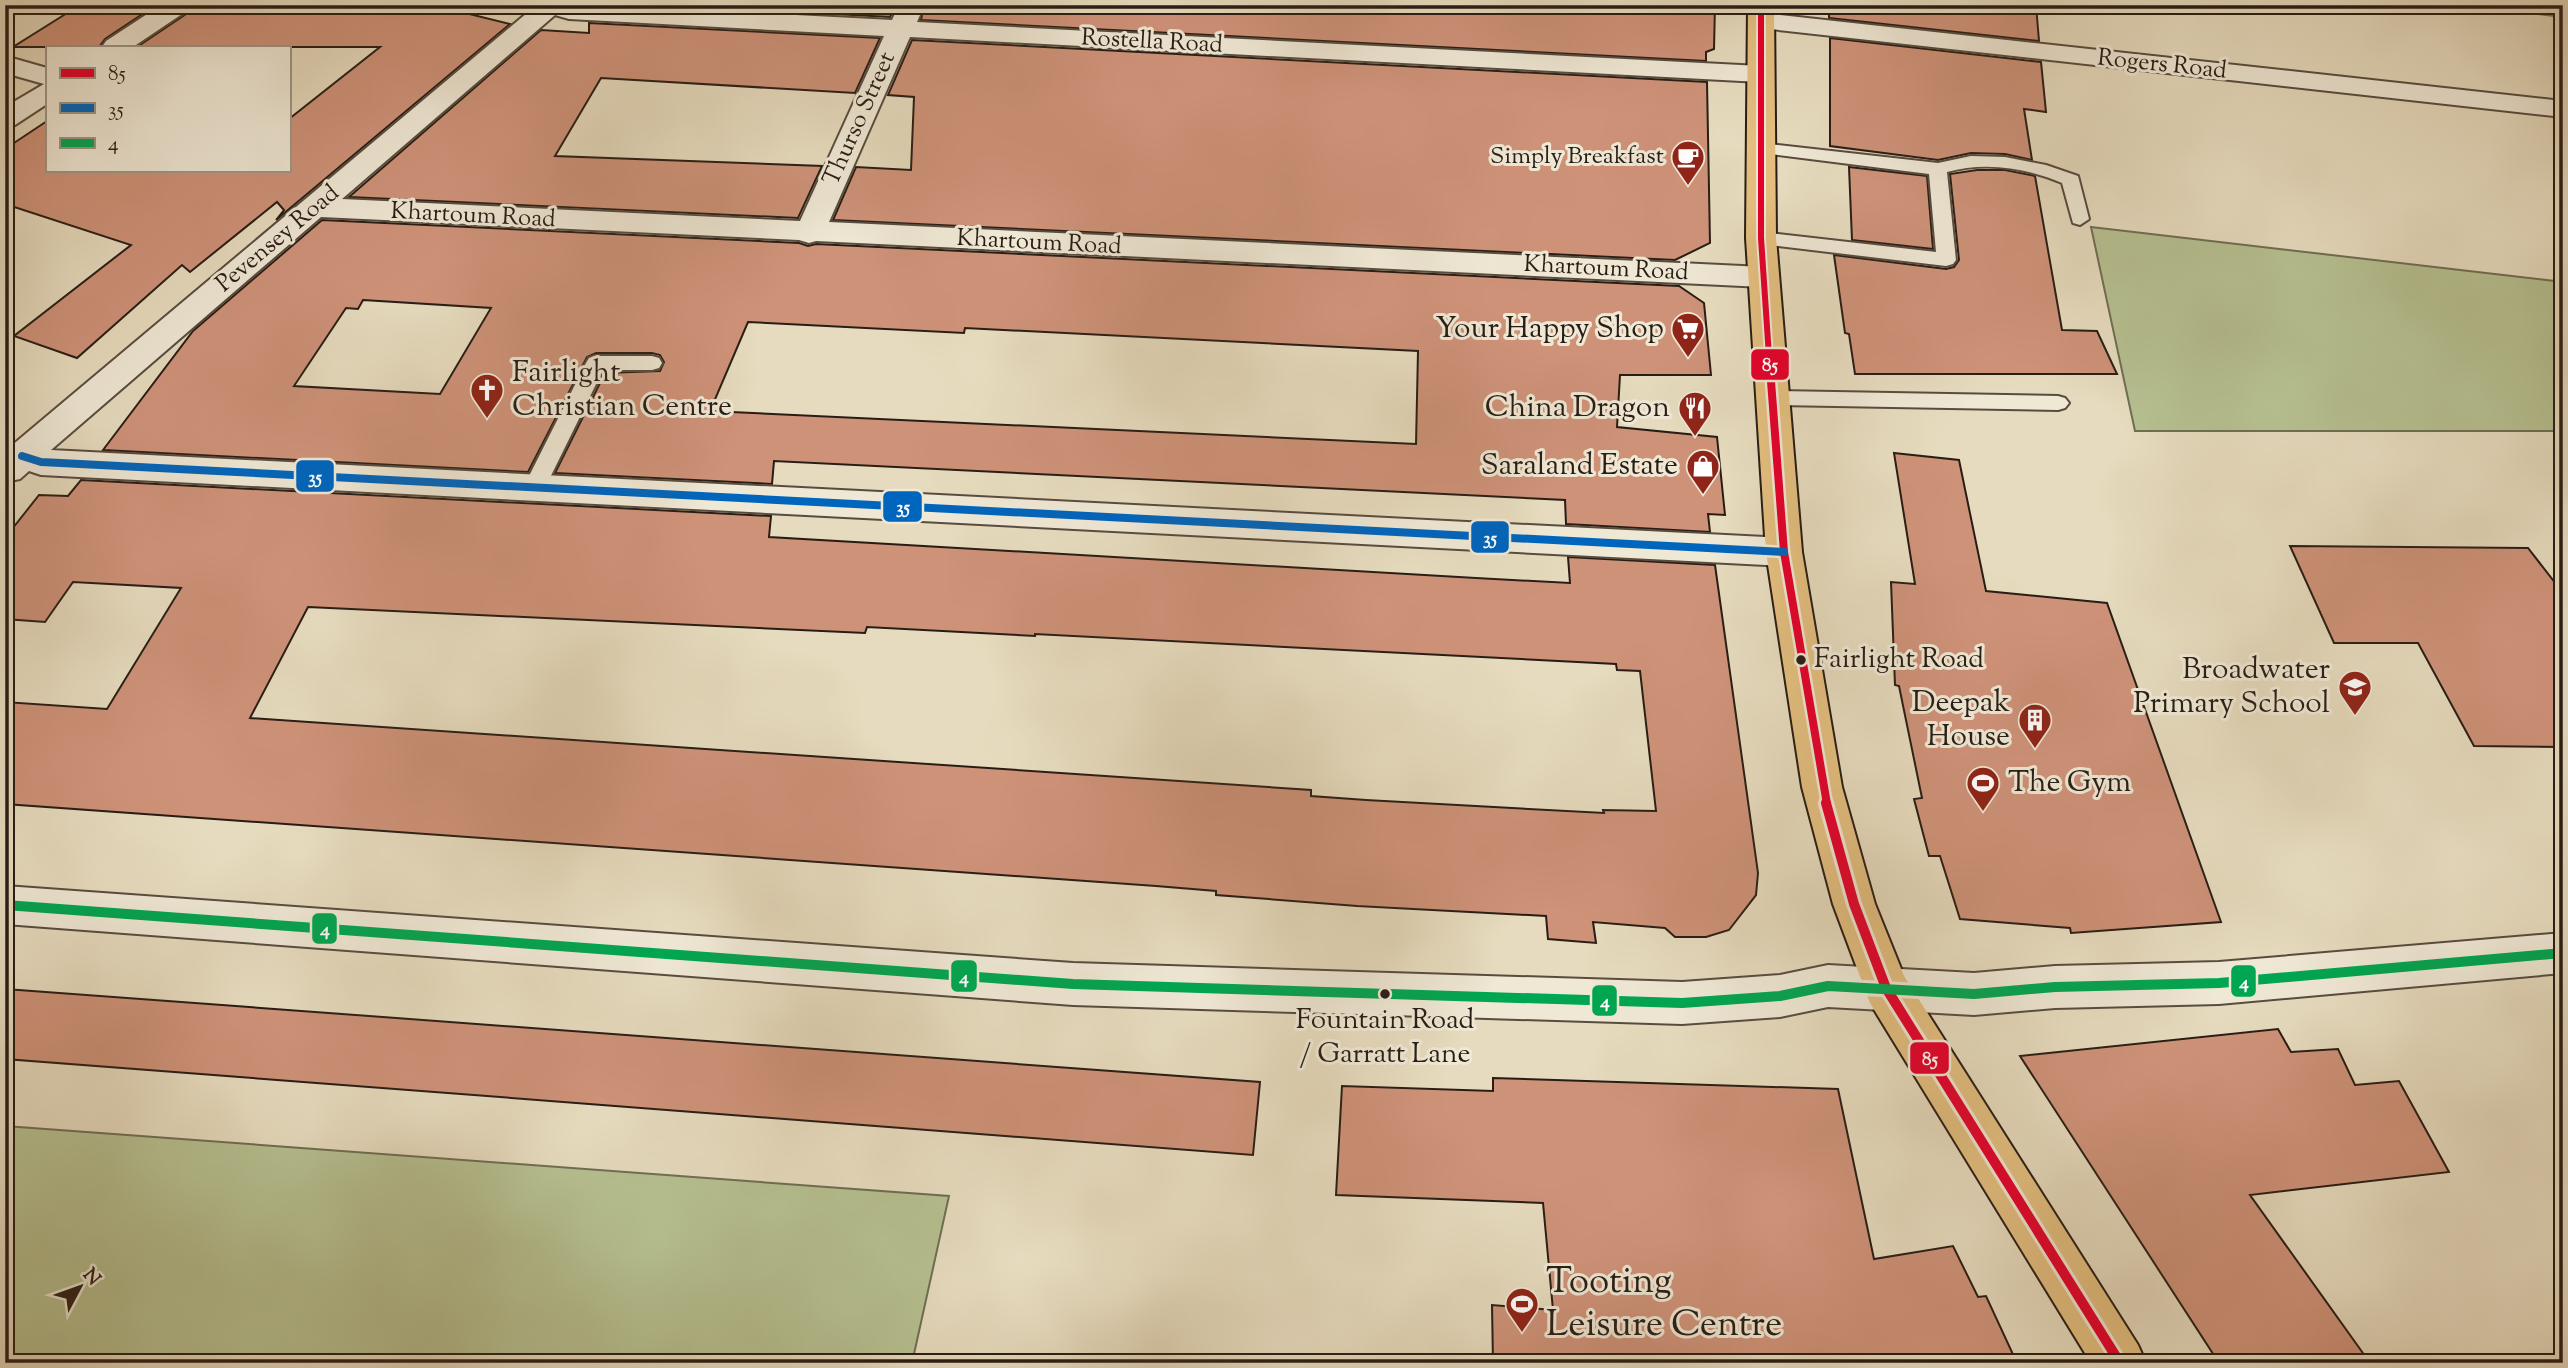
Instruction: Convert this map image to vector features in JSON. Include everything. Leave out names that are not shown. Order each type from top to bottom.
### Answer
[{"type":"main road","points":[[1761,13],[1761,238],[1784,552],[1822,787],[1854,904],[1886,988],[2120,1363]]},
{"type":"street","points":[[117,46],[179,5]]},
{"type":"street","name":"Rostella Road","points":[[549,6],[569,11],[905,17],[1760,74]]},
{"type":"street","name":"Pevensey Road","points":[[14,465],[549,6]]},
{"type":"street","name":"Rogers Road","points":[[1761,13],[2563,109]]},
{"type":"street","name":"Thurso Street","points":[[809,233],[905,17]]},
{"type":"street","points":[[5,64],[46,77]]},
{"type":"street","points":[[5,119],[46,93]]},
{"type":"street","name":"Khartoum Road","points":[[316,207],[809,233],[1763,277]]},
{"type":"street","points":[[14,465],[55,463],[1784,552]]},
{"type":"street","points":[[5,905],[1073,985],[1682,1003],[1780,996],[1828,986],[1974,994],[2054,987],[2219,983],[2563,953]]},
{"type":"lane","points":[[1761,148],[1938,169],[1960,161],[2032,165],[2071,180],[2080,219]]},
{"type":"lane","points":[[1761,238],[1946,260],[1938,169]]},
{"type":"lane","points":[[534,488],[596,363],[652,363]]},
{"type":"lane","points":[[1772,398],[2058,403]]},
{"type":"green space","points":[[2467,5],[2563,5],[2563,17]]},
{"type":"green space","points":[[2091,227],[2563,282],[2563,431],[2135,431]]},
{"type":"green space","points":[[5,1126],[949,1196],[912,1363],[5,1363]]},
{"type":"building","points":[[80,5],[156,5],[105,39],[100,46],[13,47]]},
{"type":"building","points":[[194,5],[433,5],[510,24],[276,220],[284,210],[277,202],[190,272],[182,265],[77,358],[14,336],[131,245],[5,204],[5,149],[46,122],[46,172],[290,172],[290,118],[380,47],[138,46],[189,12]]},
{"type":"building","points":[[662,5],[896,5],[890,17]]},
{"type":"building","points":[[924,5],[1383,5],[1468,12],[1468,5],[1629,11],[1629,5],[1715,5],[1714,49],[1706,52],[1706,61],[921,20]]},
{"type":"building","points":[[1829,5],[2036,5],[2039,41],[1829,18]]},
{"type":"building","points":[[589,23],[880,38],[855,93],[601,78],[555,156],[822,166],[798,218],[349,197],[541,30],[589,33]]},
{"type":"building","points":[[1830,38],[2041,62],[2046,112],[2024,109],[2032,160],[2005,154],[1971,153],[1938,160],[1830,146]]},
{"type":"building","points":[[912,40],[1707,82],[1710,243],[1675,260],[833,220],[856,167],[911,170],[914,97],[888,95]]},
{"type":"building","points":[[1849,167],[1927,176],[1933,249],[1852,240]]},
{"type":"building","points":[[2005,170],[2035,176],[2062,330],[2097,331],[2117,374],[1855,374],[1849,334],[1845,333],[1834,255],[1946,269],[1954,267],[1959,260],[1950,174]]},
{"type":"building","points":[[322,220],[799,243],[808,246],[816,244],[1679,286],[1704,303],[1711,375],[1620,375],[1617,427],[1717,437],[1725,515],[1708,514],[1710,532],[1566,524],[1565,500],[774,461],[772,484],[555,473],[605,373],[660,371],[664,362],[660,355],[652,353],[596,353],[587,357],[528,472],[103,450],[193,331]],"holes":[[[363,300],[491,308],[440,394],[294,386],[346,308],[358,309]],[[748,322],[964,333],[965,328],[1418,351],[1416,444],[710,411]]]},
{"type":"building","name":"Deepak House","points":[[1894,453],[1959,460],[1986,591],[2107,603],[2221,922],[2071,933],[2070,928],[1960,919],[1940,856],[1929,856],[1914,799],[1922,798],[1899,686],[1895,685],[1891,582],[1915,584]]},
{"type":"building","points":[[81,480],[771,516],[769,537],[1570,583],[1568,557],[1715,565],[1758,873],[1756,895],[1729,930],[1706,937],[1675,937],[1665,928],[1593,922],[1596,943],[1548,939],[1546,916],[1357,906],[1216,895],[1216,891],[1156,886],[5,804],[5,702],[107,709],[181,588],[73,582],[45,622],[5,619],[5,538],[39,495],[68,496]],"holes":[[[308,607],[865,633],[867,627],[1616,664],[1617,670],[1640,671],[1656,811],[1603,810],[1604,813],[1366,800],[1311,796],[1311,790],[250,718]]]},
{"type":"building","points":[[2290,546],[2528,548],[2563,593],[2563,747],[2474,746],[2418,643],[2334,643]]},
{"type":"building","points":[[5,989],[1260,1082],[1253,1155],[5,1059]]},
{"type":"building","points":[[2278,1029],[2291,1052],[2338,1049],[2355,1085],[2399,1081],[2449,1172],[2250,1195],[2370,1363],[2219,1363],[2020,1056]]},
{"type":"building","points":[[1493,1078],[1838,1089],[1874,1259],[1953,1246],[1978,1297],[1986,1296],[2017,1363],[1493,1363],[1492,1305],[1553,1310],[1543,1203],[1336,1195],[1342,1086],[1493,1091]]},
{"type":"transit line","name":"85","points":[[1761,5],[1761,238],[1784,552],[1822,787],[1854,904],[1886,988],[2120,1363]]},
{"type":"transit line","name":"35","points":[[22,456],[41,462],[1784,552]]},
{"type":"transit line","name":"4","points":[[5,905],[1073,984],[1682,1003],[1780,996],[1828,986],[1974,994],[2055,987],[2219,983],[2563,953]]},
{"type":"place","name":"Simply Breakfast","points":[[1688,187]]},
{"type":"place","name":"Your Happy Shop","points":[[1688,359]]},
{"type":"place","name":"Fairlight Christian Centre","points":[[487,420]]},
{"type":"place","name":"China Dragon","points":[[1695,438]]},
{"type":"place","name":"Saraland Estate","points":[[1703,496]]},
{"type":"place","name":"Fairlight Road","points":[[1801,660]]},
{"type":"place","name":"Broadwater Primary School","points":[[2355,717]]},
{"type":"place","name":"Deepak House","points":[[2035,750]]},
{"type":"place","name":"The Gym","points":[[1983,813]]},
{"type":"place","name":"Fountain Road / Garratt Lane","points":[[1385,994]]},
{"type":"place","name":"Tooting Leisure Centre","points":[[1522,1334]]}]
